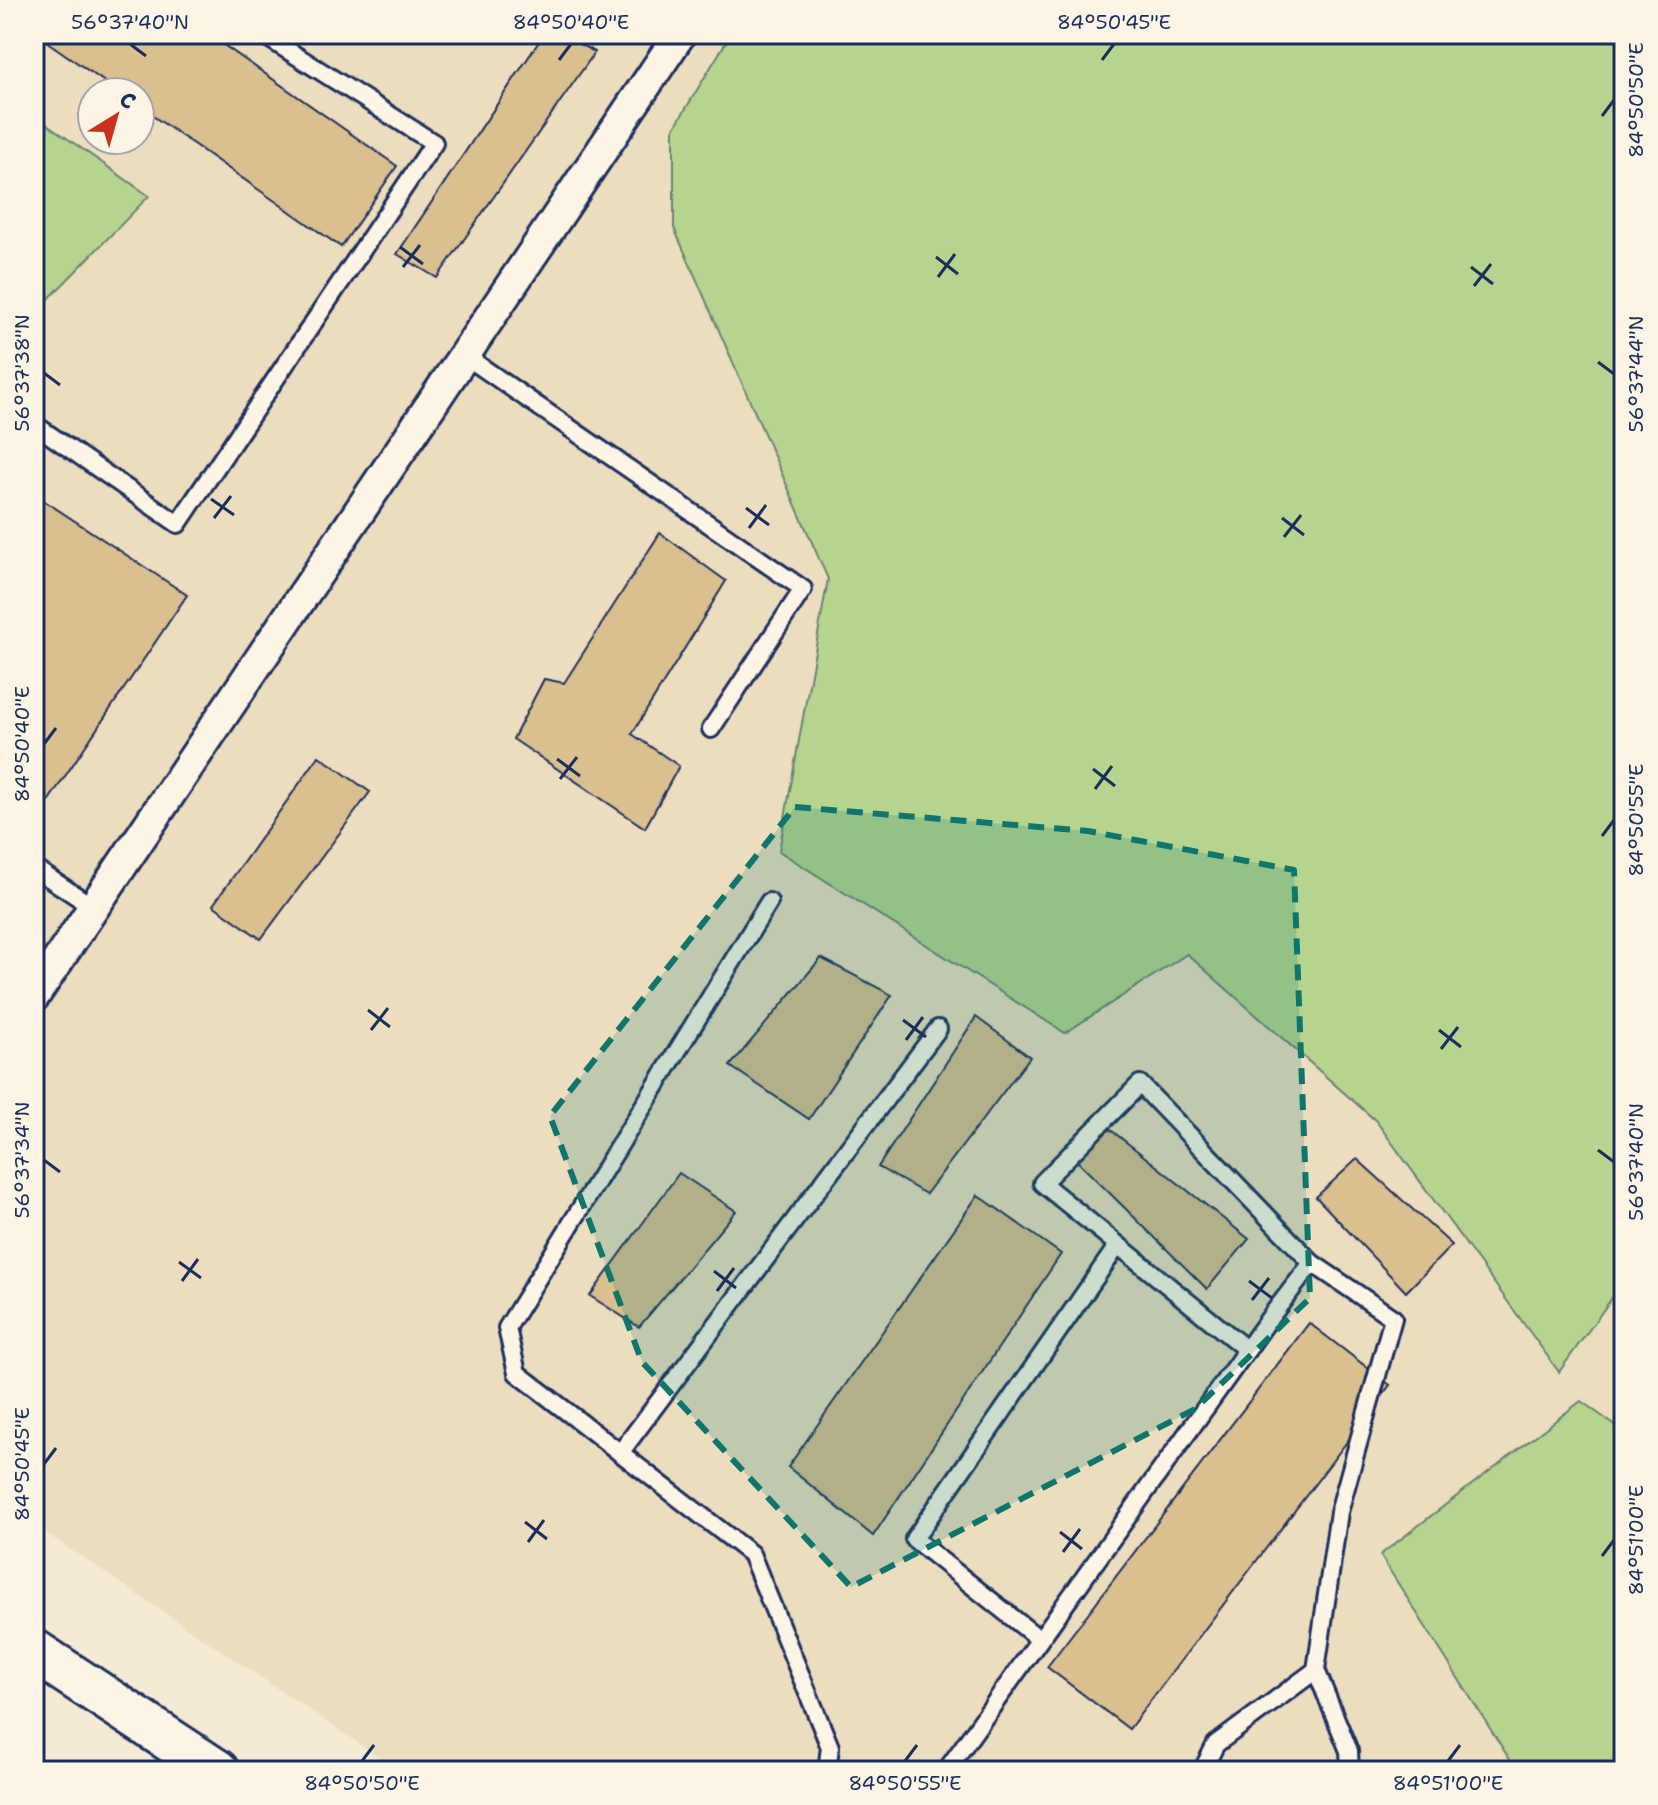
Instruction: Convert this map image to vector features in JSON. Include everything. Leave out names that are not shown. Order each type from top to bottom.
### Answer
[{"type":"street","points":[[34,996],[680,34]]},
{"type":"street","points":[[34,1651],[217,1771]]},
{"type":"lane","points":[[34,424],[178,524],[434,143],[262,34]]},
{"type":"lane","points":[[464,355],[803,589],[711,729]]},
{"type":"lane","points":[[34,868],[93,907]]},
{"type":"lane","points":[[769,902],[507,1328],[517,1373],[751,1554],[830,1747],[827,1771]]},
{"type":"lane","points":[[620,1453],[938,1029]]},
{"type":"lane","points":[[1247,1350],[1042,1183],[1140,1084],[1312,1263],[1393,1318],[1339,1512],[1316,1670],[1349,1751],[1350,1771]]},
{"type":"lane","points":[[1039,1639],[914,1539],[1118,1245]]},
{"type":"lane","points":[[946,1771],[1312,1263]]},
{"type":"lane","points":[[1202,1771],[1216,1744],[1316,1670]]},
{"type":"highlighted area","points":[[795,807],[1088,831],[1294,870],[1310,1298],[1195,1409],[851,1587],[642,1362],[550,1116]]},
{"type":"shaded area","points":[[34,34],[1624,34],[1624,1771],[400,1771],[34,1525]]},
{"type":"green space","points":[[735,34],[1624,34],[1624,1281],[1559,1372],[1376,1121],[1187,954],[1065,1033],[779,851],[828,579],[674,228],[674,128],[726,42]]},
{"type":"green space","points":[[34,115],[76,145],[76,156],[92,156],[149,196],[34,314]]},
{"type":"green space","points":[[1581,1401],[1624,1432],[1624,1771],[1517,1771],[1380,1555]]},
{"type":"building","points":[[36,34],[208,34],[397,166],[341,247],[156,118],[156,76],[96,76]]},
{"type":"building","points":[[544,34],[559,34],[595,52],[437,278],[397,254]]},
{"type":"building","points":[[34,494],[187,595],[41,812],[34,806]]},
{"type":"building","points":[[660,533],[726,581],[632,734],[679,766],[645,828],[513,739],[544,679],[564,683]]},
{"type":"building","points":[[319,756],[370,792],[261,939],[213,905]]},
{"type":"building","points":[[821,958],[892,995],[809,1119],[730,1066]]},
{"type":"building","points":[[976,1017],[1030,1057],[926,1194],[878,1167]]},
{"type":"building","points":[[1107,1127],[1249,1239],[1207,1289],[1077,1161]]},
{"type":"building","points":[[1357,1159],[1452,1245],[1406,1292],[1316,1197]]},
{"type":"building","points":[[679,1173],[736,1211],[639,1327],[590,1296]]},
{"type":"building","points":[[978,1195],[1061,1254],[873,1536],[788,1467]]},
{"type":"building","points":[[1309,1323],[1390,1385],[1129,1729],[1047,1667]]}]
